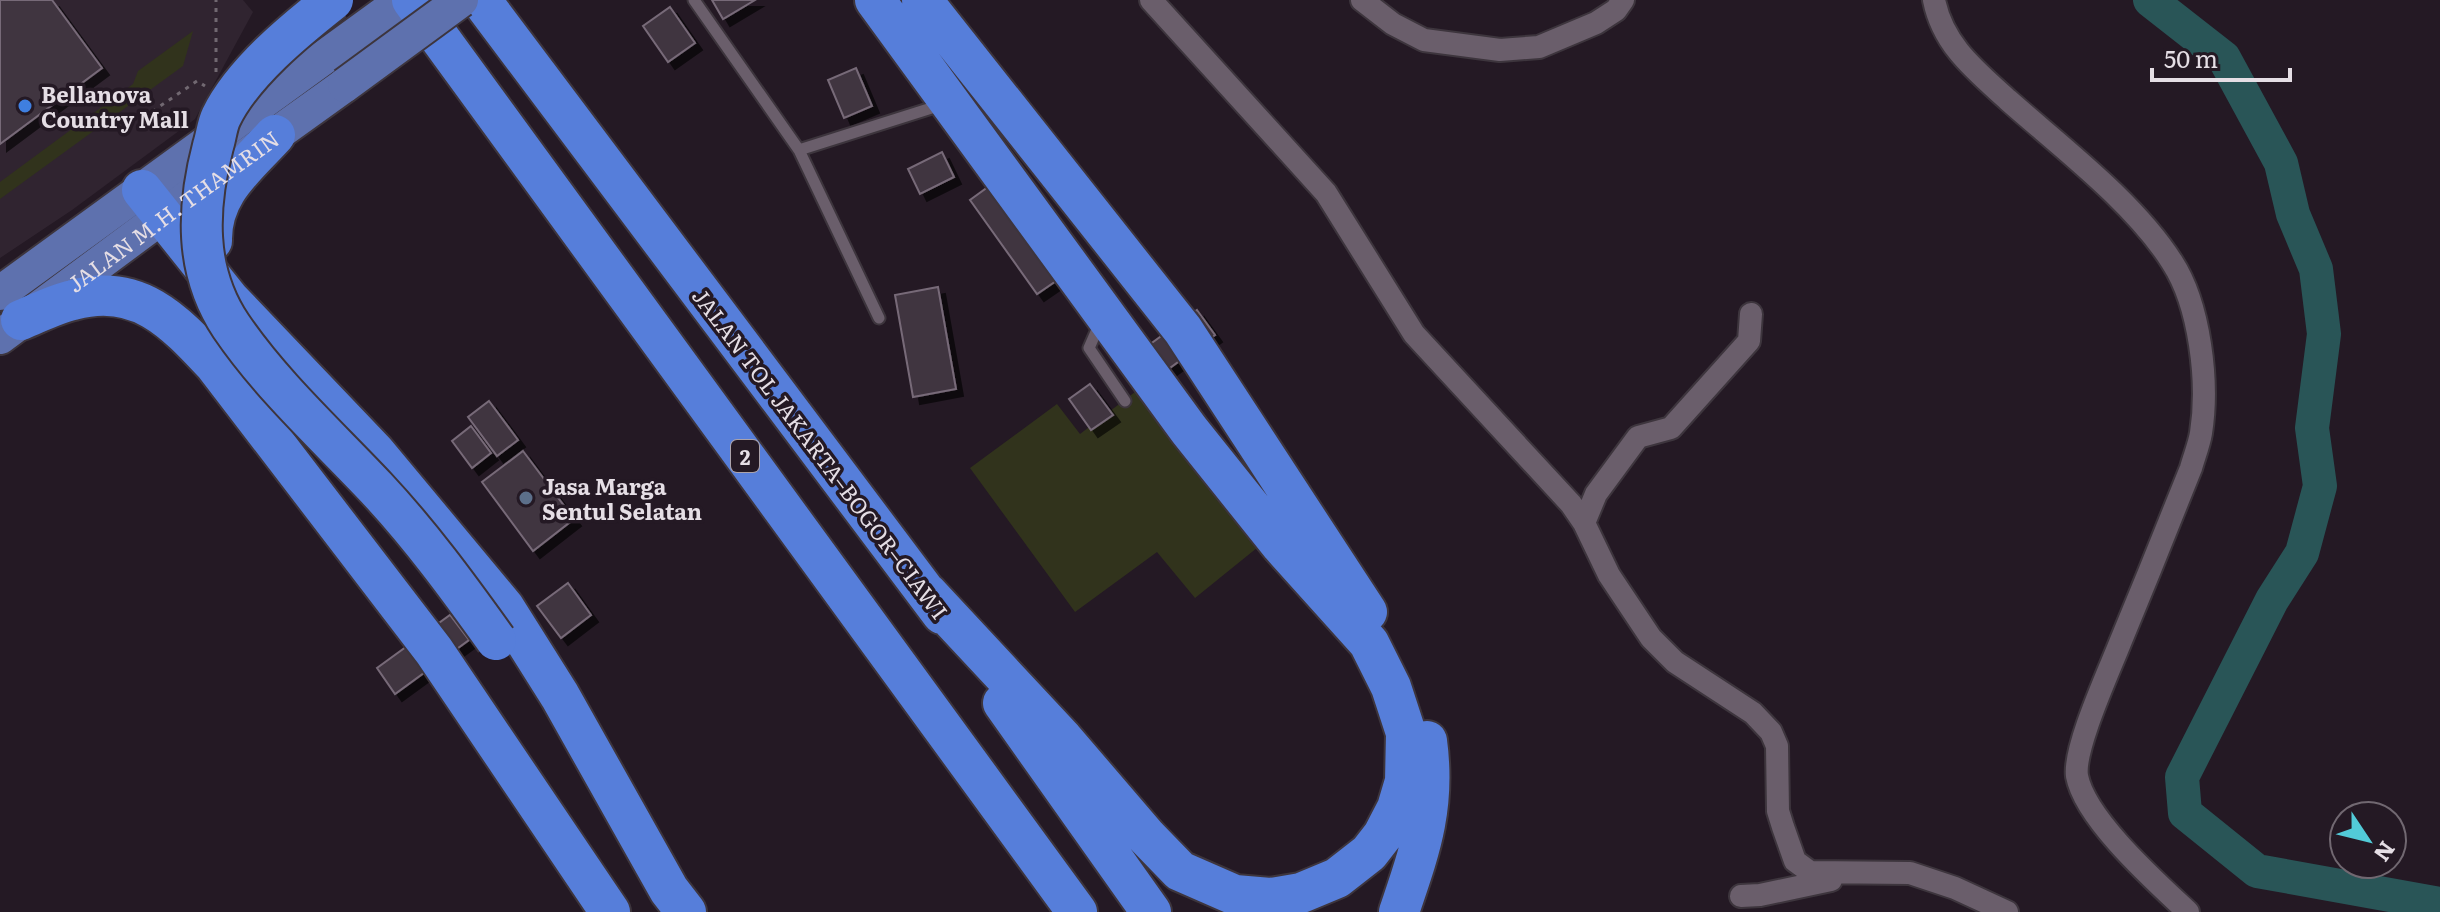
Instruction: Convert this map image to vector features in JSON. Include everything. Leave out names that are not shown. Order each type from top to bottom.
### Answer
[{"type":"highway","points":[[333,0],[251,74],[220,117],[204,177],[200,218],[206,276],[230,324],[253,354],[413,528],[496,640],[564,749],[627,870],[655,912]]},
{"type":"highway","name":"2","points":[[412,0],[1077,912]]},
{"type":"highway","name":"JALAN TOL JAKARTA–BOGOR–CIAWI","points":[[481,0],[927,593],[1065,794],[1151,912]]},
{"type":"highway","points":[[875,0],[1189,430],[1273,535],[1369,643],[1391,687],[1406,733],[1405,781],[1397,808],[1369,853],[1337,878],[1301,893],[1271,898],[1235,895],[1180,871],[927,593]]},
{"type":"highway","points":[[922,0],[1183,330],[1400,665],[1415,694],[1426,726],[1430,790],[1422,844],[1399,912]]},
{"type":"highway","points":[[229,299],[212,250],[216,211],[224,190],[275,135]]},
{"type":"highway","points":[[152,203],[229,299],[375,452],[504,607],[560,696],[669,890],[686,912]]},
{"type":"highway","points":[[7,317],[73,299],[115,294],[136,300],[154,310],[190,338],[215,365],[434,651],[610,912]]},
{"type":"highway","points":[[995,796],[1025,880],[1044,912]]},
{"type":"main road","name":"JALAN M.H. THAMRIN","points":[[7,317],[152,203],[326,57],[403,0]]},
{"type":"main road","name":"JALAN M.H. THAMRIN","points":[[152,203],[275,135],[461,0]]},
{"type":"street","points":[[1151,0],[1326,193],[1414,334],[1571,504],[1584,523],[1609,575],[1651,638],[1675,662],[1753,713],[1771,732],[1777,746],[1778,811],[1799,866],[1810,872],[1919,875],[2007,912]]},
{"type":"street","points":[[1362,0],[1393,24],[1424,40],[1500,50],[1539,47],[1596,23],[1616,10],[1623,0]]},
{"type":"street","points":[[1934,0],[1938,21],[1961,57],[2138,219],[2172,262],[2184,286],[2192,313],[2203,370],[2201,433],[2191,468],[2093,710],[2077,766],[2077,778],[2089,804],[2126,853],[2188,912]]},
{"type":"street","points":[[1584,523],[1596,494],[1638,437],[1671,428],[1749,341],[1751,314]]},
{"type":"street","points":[[1741,896],[1815,884],[1851,873]]},
{"type":"lane","points":[[694,0],[799,150],[879,318]]},
{"type":"lane","points":[[799,150],[950,102]]},
{"type":"lane","points":[[1109,320],[1096,332],[1089,348],[1125,401]]},
{"type":"path","points":[[216,0],[216,76]]},
{"type":"path","points":[[144,117],[197,81],[210,89]]},
{"type":"shaded area","points":[[0,0],[243,0],[253,12],[195,119],[72,210],[0,258]]},
{"type":"green space","points":[[193,31],[183,66],[0,199],[0,182],[133,84],[138,71]]},
{"type":"green space","points":[[1152,379],[1273,535],[1195,598],[1157,552],[1075,612],[970,468],[1057,404],[1080,434]]},
{"type":"building","name":"Bellanova Country Mall","points":[[0,0],[52,0],[102,68],[0,144]]},
{"type":"building","points":[[712,0],[755,0],[723,19]]},
{"type":"building","points":[[670,7],[695,43],[668,62],[643,26]]},
{"type":"building","points":[[856,68],[872,106],[844,118],[828,80]]},
{"type":"building","points":[[942,152],[954,177],[920,194],[908,169]]},
{"type":"building","points":[[988,187],[1056,281],[1037,294],[970,200]]},
{"type":"building","points":[[938,287],[956,389],[913,397],[895,295]]},
{"type":"building","points":[[1197,310],[1215,335],[1141,389],[1123,364]]},
{"type":"building","points":[[1090,384],[1113,415],[1091,430],[1069,399]]},
{"type":"building","points":[[489,401],[518,440],[497,456],[468,417]]},
{"type":"building","points":[[471,426],[491,453],[472,468],[452,441]]},
{"type":"building","points":[[523,451],[574,519],[533,551],[482,482]]},
{"type":"building","points":[[568,583],[591,615],[561,638],[537,606]]},
{"type":"building","points":[[450,615],[469,640],[395,694],[377,668]]},
{"type":"waterway","points":[[2150,0],[2224,58],[2281,163],[2293,214],[2316,269],[2324,334],[2312,428],[2320,486],[2302,553],[2272,600],[2182,777],[2185,813],[2257,871],[2440,904]]},
{"type":"place","name":"Bellanova Country Mall","points":[[25,106]]},
{"type":"place","name":"Jasa Marga Sentul Selatan","points":[[526,498]]}]
